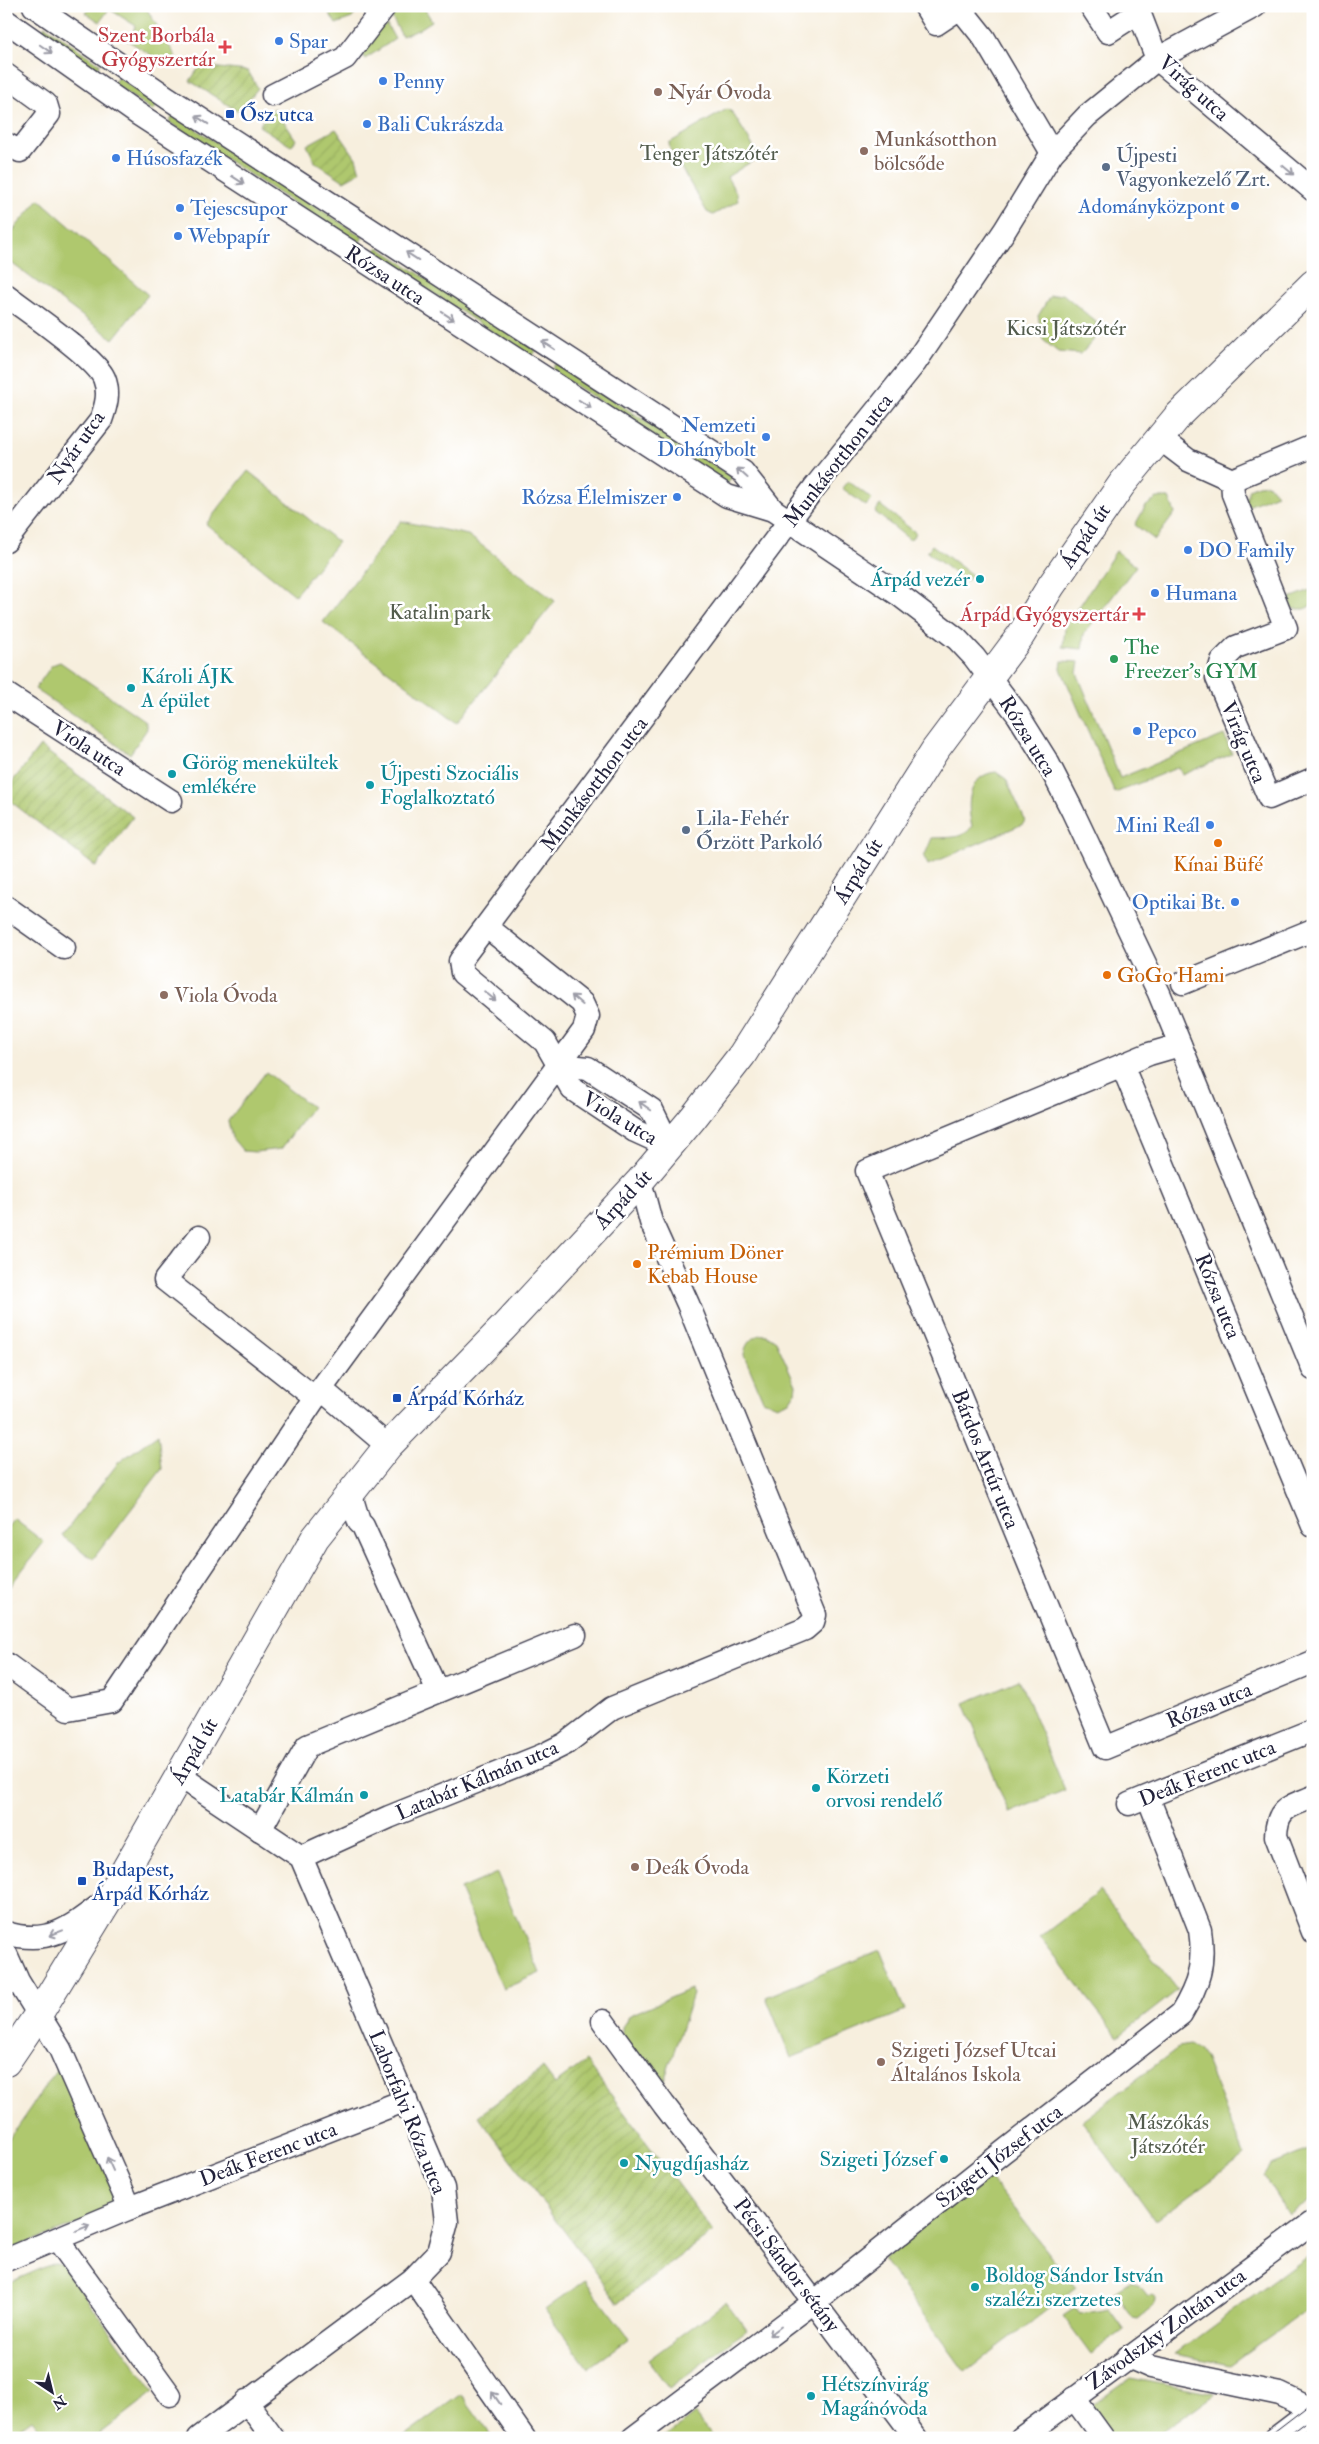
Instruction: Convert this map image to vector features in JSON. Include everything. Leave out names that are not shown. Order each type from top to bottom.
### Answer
[{"type":"main road","name":"Árpád út","points":[[6,2062],[38,2015],[110,1897],[315,1538],[388,1446],[504,1327],[670,1147],[742,1055],[935,750],[1021,635],[1104,509],[1159,438],[1218,376],[1313,284]]},
{"type":"street","points":[[273,95],[345,58],[386,6]]},
{"type":"street","points":[[925,6],[936,24],[960,8],[984,38],[1052,153]]},
{"type":"street","name":"Virág utca","points":[[1090,6],[1108,32],[1137,9],[1157,60],[1313,190]]},
{"type":"street","name":"Munkásotthon utca","points":[[563,1060],[545,1042],[462,973],[460,961],[487,927],[782,515],[821,479],[915,363],[1005,230],[1052,153],[1087,116],[1157,60],[1255,6]]},
{"type":"street","points":[[8,24],[37,7]]},
{"type":"street","name":"Rózsa utca","points":[[37,7],[168,98],[743,472],[782,515],[868,572],[957,640],[989,676],[1018,716],[1048,763],[1072,810],[1153,981],[1313,1369]]},
{"type":"street","name":"Rózsa utca","points":[[8,24],[138,114],[727,496],[782,515]]},
{"type":"street","points":[[6,75],[46,104],[49,114],[20,151],[6,144]]},
{"type":"street","name":"Nyár utca","points":[[6,295],[94,362],[104,379],[107,402],[101,420],[6,541]]},
{"type":"street","points":[[1159,438],[1188,460],[1232,480],[1313,446]]},
{"type":"street","name":"Virág utca","points":[[1232,480],[1233,494],[1286,628],[1236,647],[1222,661],[1217,678],[1269,798],[1313,779]]},
{"type":"street","name":"Viola utca","points":[[6,694],[171,801]]},
{"type":"street","points":[[6,907],[64,948]]},
{"type":"street","points":[[6,1664],[68,1709],[112,1700],[318,1393],[563,1060],[586,1024],[588,1016],[584,1006],[487,927]]},
{"type":"street","points":[[1183,983],[1313,930]]},
{"type":"street","points":[[1122,1065],[1155,1051],[1180,1045]]},
{"type":"street","name":"Viola utca","points":[[563,1060],[588,1068],[652,1110],[670,1147]]},
{"type":"street","name":"Rózsa utca","points":[[1122,1065],[1313,1526]]},
{"type":"street","name":"Bárdos Artúr utca","points":[[1105,1748],[868,1171],[1122,1065]]},
{"type":"street","name":"Latabár Kálmán utca","points":[[301,1858],[389,1817],[543,1755],[565,1744],[612,1708],[805,1629],[813,1622],[815,1615],[684,1295],[651,1222],[640,1181]]},
{"type":"street","points":[[199,1237],[165,1280],[388,1446]]},
{"type":"street","points":[[350,1492],[360,1522],[438,1691]]},
{"type":"street","points":[[260,1830],[308,1746],[575,1636]]},
{"type":"street","name":"Rózsa utca","points":[[1105,1748],[1313,1662]]},
{"type":"street","name":"Deák Ferenc utca","points":[[1138,1801],[1313,1730]]},
{"type":"street","points":[[180,1776],[301,1858]]},
{"type":"street","points":[[1313,1797],[1284,1809],[1276,1822],[1276,1836],[1313,1932]]},
{"type":"street","name":"Szigeti József utca","points":[[633,2438],[814,2302],[1181,2014],[1194,1993],[1201,1973],[1202,1944],[1200,1930],[1138,1801]]},
{"type":"street","name":"Laborfalvi Róza utca","points":[[198,2438],[413,2279],[439,2252],[447,2222],[443,2188],[301,1858]]},
{"type":"street","points":[[6,1932],[23,1938],[46,1937],[67,1929],[110,1897]]},
{"type":"street","points":[[6,1954],[18,1981],[60,2049],[130,2208]]},
{"type":"street","name":"Pécsi Sándor sétány","points":[[603,2021],[664,2105],[916,2438]]},
{"type":"street","name":"Deák Ferenc utca","points":[[6,2260],[130,2208],[406,2100]]},
{"type":"street","name":"Závodszky Zoltán utca","points":[[1021,2438],[1313,2222]]},
{"type":"street","points":[[57,2239],[170,2395]]},
{"type":"street","points":[[413,2279],[524,2438]]},
{"type":"street","points":[[1128,2357],[1151,2367],[1280,2394],[1313,2410],[1276,2438]]},
{"type":"street","points":[[1074,2398],[1103,2438]]},
{"type":"street","points":[[246,2401],[273,2438]]},
{"type":"green space","points":[[91,6],[145,6],[176,57],[170,67],[127,40],[136,26],[109,9],[100,22],[86,13]]},
{"type":"green space","points":[[325,6],[361,6],[352,18],[336,24]]},
{"type":"green space","points":[[404,6],[423,6],[432,21],[418,30],[402,36],[391,16]]},
{"type":"green space","points":[[387,25],[395,39],[365,59],[359,49],[371,33]]},
{"type":"green space","points":[[45,26],[100,64],[95,71],[40,33]]},
{"type":"green space","points":[[200,66],[248,71],[258,88],[239,112],[190,81]]},
{"type":"green space","points":[[118,77],[158,104],[153,111],[113,84]]},
{"type":"green space","points":[[275,108],[296,140],[291,146],[259,126],[267,114]]},
{"type":"green space","name":"Tenger Játszótér","points":[[727,109],[732,112],[756,151],[757,158],[727,177],[737,194],[738,201],[713,215],[707,212],[670,149],[669,143]]},
{"type":"green space","points":[[174,115],[363,237],[358,245],[169,122]]},
{"type":"green space","points":[[336,129],[356,158],[360,172],[344,181],[315,162],[307,145]]},
{"type":"green space","points":[[39,199],[148,295],[113,339],[6,259],[6,239]]},
{"type":"green space","points":[[378,247],[536,350],[532,358],[373,254]]},
{"type":"green space","name":"Kicsi Játszótér","points":[[1063,294],[1096,322],[1098,335],[1081,354],[1058,352],[1043,340],[1038,316],[1050,296]]},
{"type":"green space","points":[[556,363],[732,477],[727,484],[551,370]]},
{"type":"green space","points":[[248,471],[338,542],[295,595],[206,524]]},
{"type":"green space","points":[[848,481],[872,499],[866,506],[842,488]]},
{"type":"green space","points":[[1268,484],[1277,494],[1248,506],[1246,501],[1249,489],[1258,485]]},
{"type":"green space","points":[[1157,498],[1169,498],[1175,513],[1155,540],[1135,525],[1145,507]]},
{"type":"green space","points":[[880,505],[916,533],[910,540],[875,512]]},
{"type":"green space","name":"Katalin park","points":[[401,521],[468,535],[555,601],[457,723],[323,622]]},
{"type":"green space","points":[[932,545],[972,575],[966,582],[927,552]]},
{"type":"green space","points":[[1116,551],[1136,566],[1084,634],[1082,649],[1063,647],[1065,628]]},
{"type":"green space","points":[[1313,589],[1313,604],[1305,609],[1292,609],[1285,600]]},
{"type":"green space","points":[[1062,661],[1079,662],[1077,673],[1120,778],[1224,735],[1232,754],[1182,775],[1179,767],[1115,793],[1061,669]]},
{"type":"green space","points":[[60,662],[145,721],[147,729],[130,754],[35,689],[52,665]]},
{"type":"green space","points":[[40,746],[133,817],[96,867],[6,798],[6,790]]},
{"type":"green space","points":[[996,772],[1006,779],[1025,820],[1023,824],[928,865],[924,857],[932,838],[960,836],[969,830],[972,826],[969,809],[971,792],[980,779],[987,774]]},
{"type":"green space","points":[[266,1072],[312,1107],[281,1149],[255,1152],[243,1151],[232,1138],[228,1121]]},
{"type":"green space","points":[[767,1335],[776,1341],[796,1385],[795,1392],[789,1401],[777,1406],[763,1400],[744,1355],[748,1343],[754,1337]]},
{"type":"green space","points":[[158,1434],[162,1469],[93,1559],[62,1536],[118,1463]]},
{"type":"green space","points":[[14,1519],[44,1542],[6,1591],[6,1529]]},
{"type":"green space","points":[[1019,1680],[1065,1790],[1009,1813],[964,1703]]},
{"type":"green space","points":[[497,1873],[540,1973],[503,1989],[460,1889]]},
{"type":"green space","points":[[1100,1891],[1178,1990],[1118,2037],[1040,1937]]},
{"type":"green space","points":[[880,1950],[905,2011],[791,2058],[766,1997]]},
{"type":"green space","points":[[690,1989],[693,1994],[664,2081],[657,2083],[622,2035],[622,2027],[630,2015]]},
{"type":"green space","name":"Mászókás Játszótér","points":[[1190,2045],[1199,2049],[1205,2058],[1244,2155],[1155,2221],[1082,2121],[1179,2047]]},
{"type":"green space","points":[[586,2061],[713,2232],[618,2303],[478,2116],[543,2068],[555,2084]]},
{"type":"green space","points":[[60,2065],[121,2207],[6,2251],[6,2143]]},
{"type":"green space","points":[[1313,2148],[1313,2199],[1289,2215],[1264,2176],[1271,2165]]},
{"type":"green space","points":[[986,2173],[1076,2288],[965,2372],[883,2259]]},
{"type":"green space","points":[[1313,2252],[1313,2305],[1230,2365],[1175,2354]]},
{"type":"green space","points":[[54,2263],[62,2264],[154,2392],[95,2438],[47,2438],[32,2419],[6,2438],[6,2284]]},
{"type":"green space","points":[[585,2280],[629,2338],[588,2368],[545,2310]]},
{"type":"green space","points":[[1130,2282],[1140,2286],[1148,2296],[1152,2294],[1155,2298],[1154,2306],[1138,2319],[1133,2318],[1114,2292]]},
{"type":"green space","points":[[726,2302],[747,2330],[669,2388],[648,2360]]},
{"type":"green space","points":[[1075,2308],[1080,2314],[1109,2309],[1124,2330],[1091,2354],[1063,2316]]},
{"type":"green space","points":[[1130,2378],[1215,2394],[1153,2438],[1112,2438],[1090,2407]]},
{"type":"green space","points":[[461,2394],[493,2438],[401,2438]]},
{"type":"green space","points":[[695,2414],[713,2438],[664,2438]]},
{"type":"tram line","points":[[1266,2438],[1313,2402]]},
{"type":"tram line","points":[[1285,2438],[1313,2417]]},
{"type":"place","name":"Spar","points":[[279,41]]},
{"type":"place","name":"Szent Borbála Gyógyszertár","points":[[225,47]]},
{"type":"place","name":"Penny","points":[[383,81]]},
{"type":"place","name":"Nyár Óvoda","points":[[658,92]]},
{"type":"place","name":"Ősz utca","points":[[230,114]]},
{"type":"place","name":"Bali Cukrászda","points":[[367,124]]},
{"type":"place","name":"Munkásotthon bölcsőde","points":[[864,151]]},
{"type":"place","name":"Húsosfazék","points":[[116,158]]},
{"type":"place","name":"Újpesti Vagyonkezelő Zrt.","points":[[1106,167]]},
{"type":"place","name":"Adományközpont","points":[[1235,206]]},
{"type":"place","name":"Tejescsupor","points":[[180,208]]},
{"type":"place","name":"Webpapír","points":[[178,236]]},
{"type":"place","name":"Nemzeti Dohánybolt","points":[[766,437]]},
{"type":"place","name":"Rózsa Élelmiszer","points":[[677,497]]},
{"type":"place","name":"DO Family","points":[[1188,550]]},
{"type":"place","name":"Árpád vezér","points":[[980,579]]},
{"type":"place","name":"Humana","points":[[1155,593]]},
{"type":"place","name":"Árpád Gyógyszertár","points":[[1139,614]]},
{"type":"place","name":"The Freezer’s GYM","points":[[1114,659]]},
{"type":"place","name":"Károli ÁJK A épület","points":[[131,688]]},
{"type":"place","name":"Pepco","points":[[1137,731]]},
{"type":"place","name":"Görög menekültek emlékére","points":[[172,774]]},
{"type":"place","name":"Újpesti Szociális Foglalkoztató","points":[[370,785]]},
{"type":"place","name":"Mini Reál","points":[[1210,825]]},
{"type":"place","name":"Lila-Fehér Őrzött Parkoló","points":[[686,830]]},
{"type":"place","name":"Kínai Büfé","points":[[1218,843]]},
{"type":"place","name":"Optikai Bt.","points":[[1235,902]]},
{"type":"place","name":"GoGo Hami","points":[[1107,975]]},
{"type":"place","name":"Viola Óvoda","points":[[164,995]]},
{"type":"place","name":"Prémium Döner Kebab House","points":[[637,1264]]},
{"type":"place","name":"Árpád Kórház","points":[[397,1398]]},
{"type":"place","name":"Körzeti orvosi rendelő","points":[[816,1788]]},
{"type":"place","name":"Latabár Kálmán","points":[[364,1795]]},
{"type":"place","name":"Deák Óvoda","points":[[635,1867]]},
{"type":"place","name":"Budapest, Árpád Kórház","points":[[82,1881]]},
{"type":"place","name":"Szigeti József Utcai Általános Iskola","points":[[881,2062]]},
{"type":"place","name":"Szigeti József","points":[[944,2159]]},
{"type":"place","name":"Nyugdíjasház","points":[[624,2163]]},
{"type":"place","name":"Boldog Sándor István szalézi szerzetes","points":[[975,2287]]},
{"type":"place","name":"Hétszínvirág Magánóvoda","points":[[811,2396]]}]
